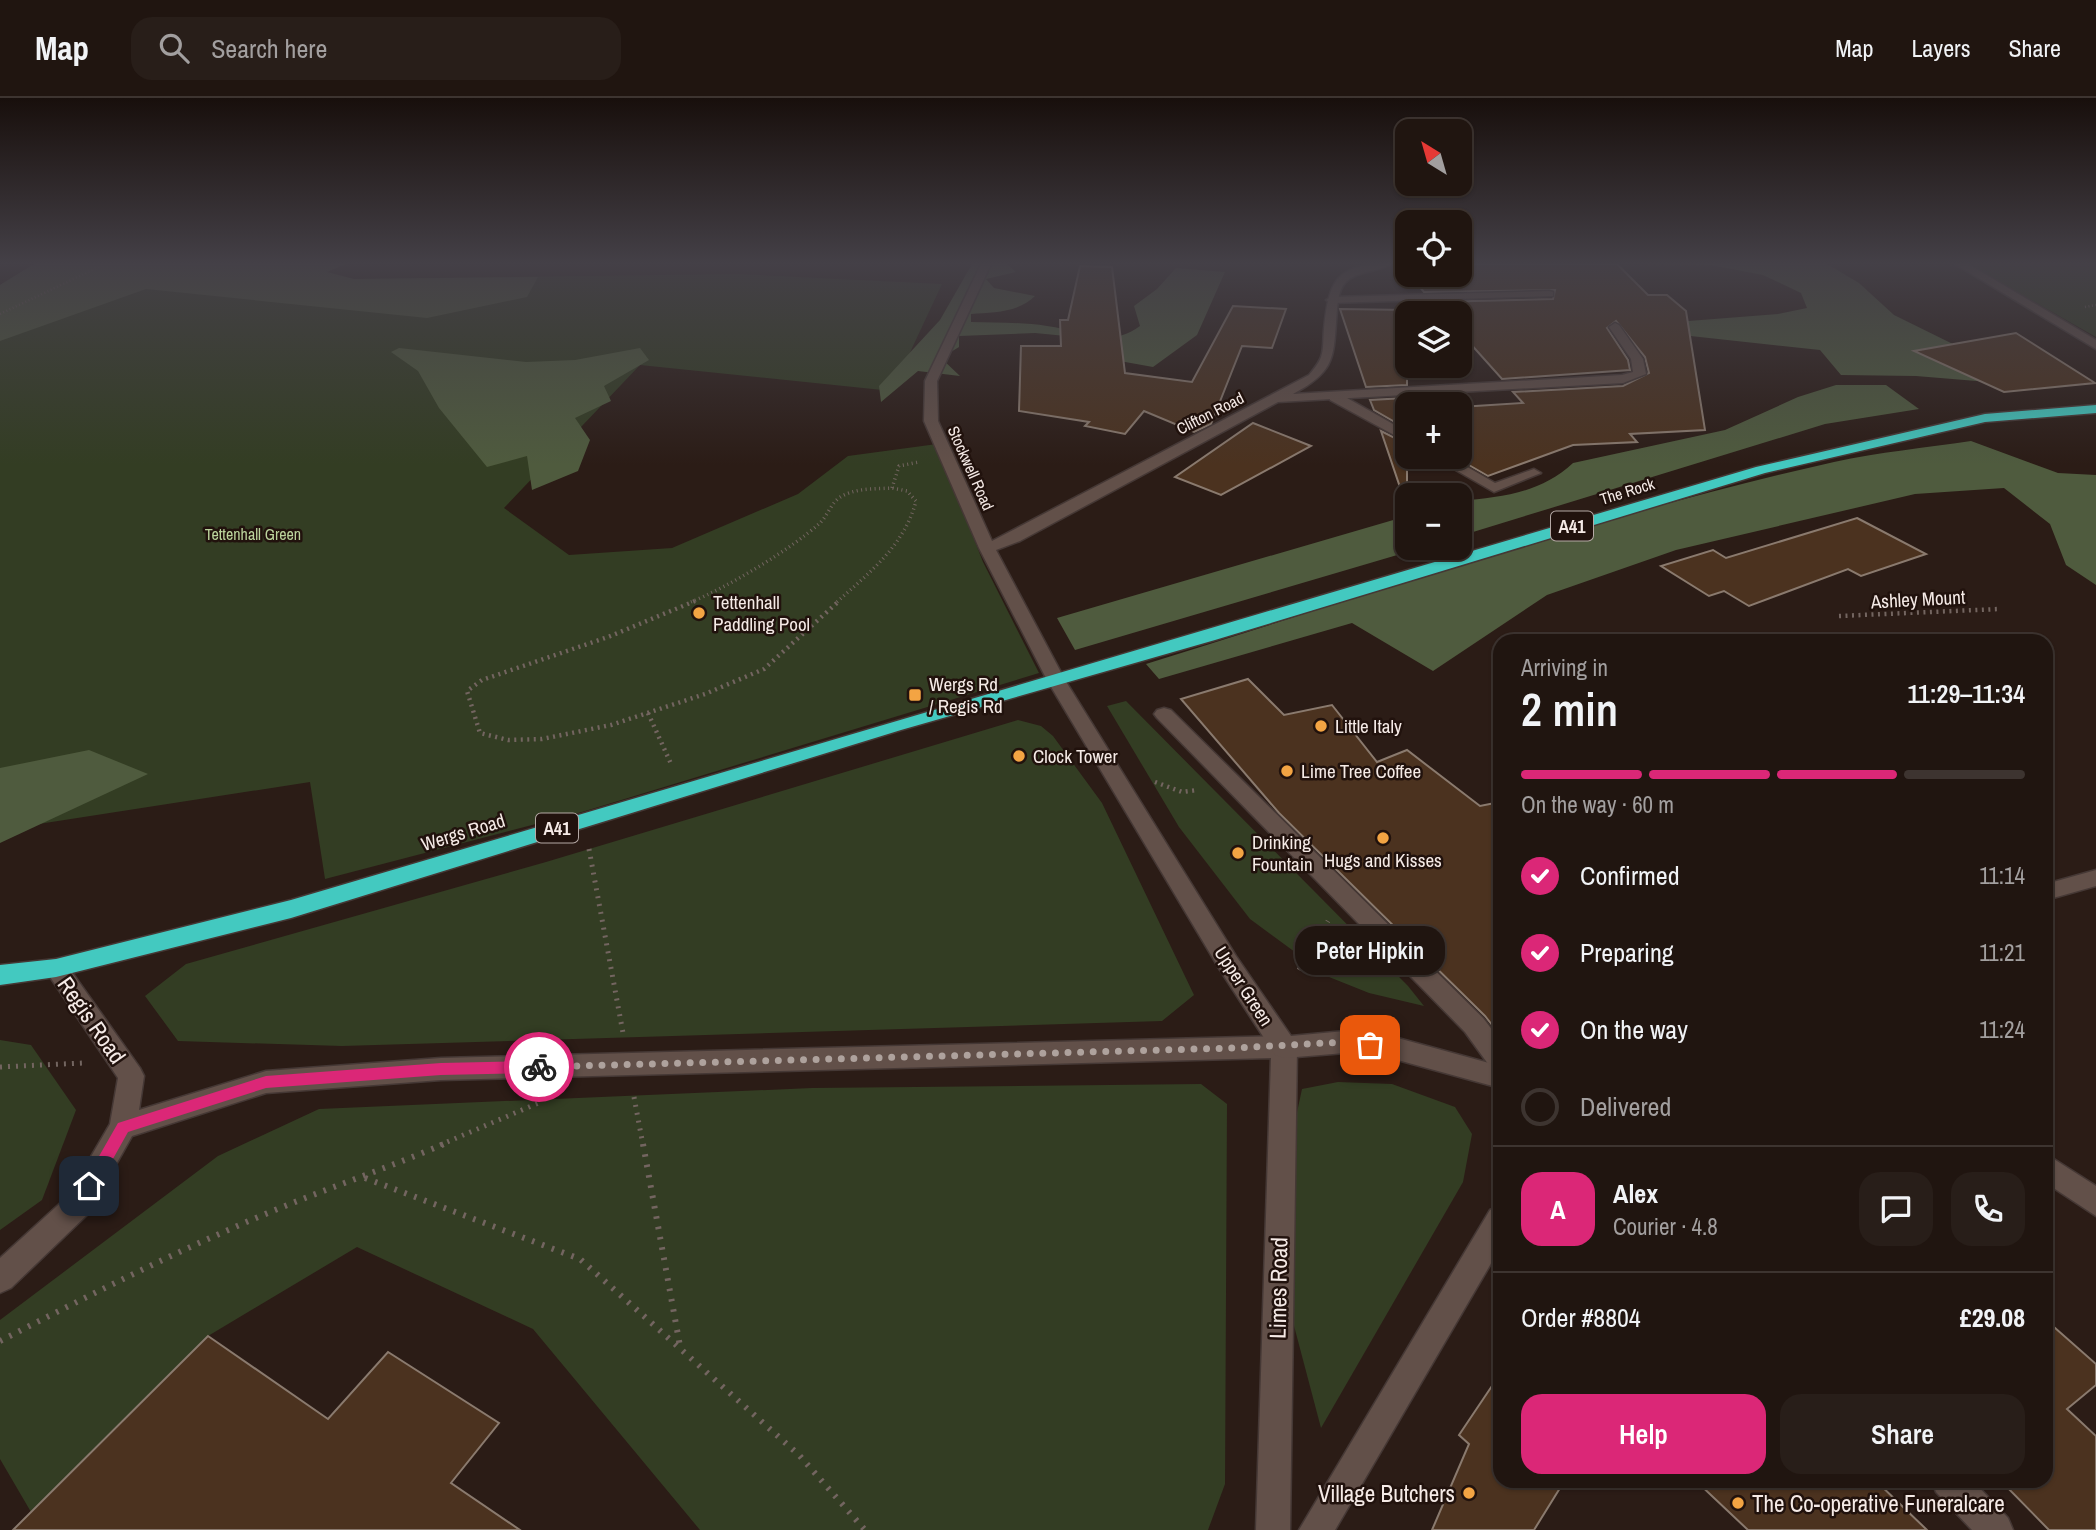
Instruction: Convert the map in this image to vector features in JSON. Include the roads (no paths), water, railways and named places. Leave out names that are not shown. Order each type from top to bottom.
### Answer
[{"type":"highway","name":"The Rock","points":[[1056,680],[1761,470],[1985,418],[2096,409]]},
{"type":"highway","name":"Wergs Road","points":[[0,975],[55,968],[291,909],[1056,680]]},
{"type":"street","name":"Stockwell Road","points":[[956,331],[931,387],[931,421],[988,548],[1056,680]]},
{"type":"street","name":"Clifton Road","points":[[988,548],[1014,538],[1314,379],[1327,357],[1329,331]]},
{"type":"street","points":[[1277,399],[1623,379],[1640,374],[1637,359],[1618,331]]},
{"type":"street","points":[[2072,331],[2096,345]]},
{"type":"street","points":[[1335,397],[1395,431]]},
{"type":"street","points":[[1461,469],[1494,488],[1534,473]]},
{"type":"street","name":"Upper Green","points":[[1056,680],[1228,963],[1284,1047]]},
{"type":"street","points":[[1164,714],[1474,1025],[1493,1051]]},
{"type":"street","points":[[2053,890],[2096,878]]},
{"type":"street","name":"Regis Road","points":[[0,1278],[78,1205],[123,1127],[131,1076],[55,968]]},
{"type":"street","points":[[1284,1047],[1345,1042],[1394,1048],[1493,1075]]},
{"type":"street","name":"Upper Green","points":[[123,1127],[266,1082],[441,1069],[1284,1047]]},
{"type":"street","name":"Limes Road","points":[[1273,1530],[1284,1047]]},
{"type":"street","points":[[2053,1172],[2096,1203]]},
{"type":"street","points":[[1316,1530],[1493,1232]]},
{"type":"street","points":[[1956,1488],[1996,1530]]},
{"type":"place","name":"Tettenhall Paddling Pool","points":[[699,613]]},
{"type":"place","name":"Wergs Rd / Regis Rd","points":[[915,695]]},
{"type":"place","name":"Little Italy","points":[[1321,726]]},
{"type":"place","name":"Clock Tower","points":[[1019,756]]},
{"type":"place","name":"Lime Tree Coffee","points":[[1287,771]]},
{"type":"place","name":"Hugs and Kisses","points":[[1383,838]]},
{"type":"place","name":"Drinking Fountain","points":[[1238,853]]},
{"type":"place","name":"Peter Hipkin","points":[[1370,1045]]},
{"type":"place","name":"Village Butchers","points":[[1469,1493]]},
{"type":"place","name":"The Co-operative Funeralcare","points":[[1738,1503]]},
{"type":"park label","name":"Tettenhall Green","points":[[253,534]]}]
